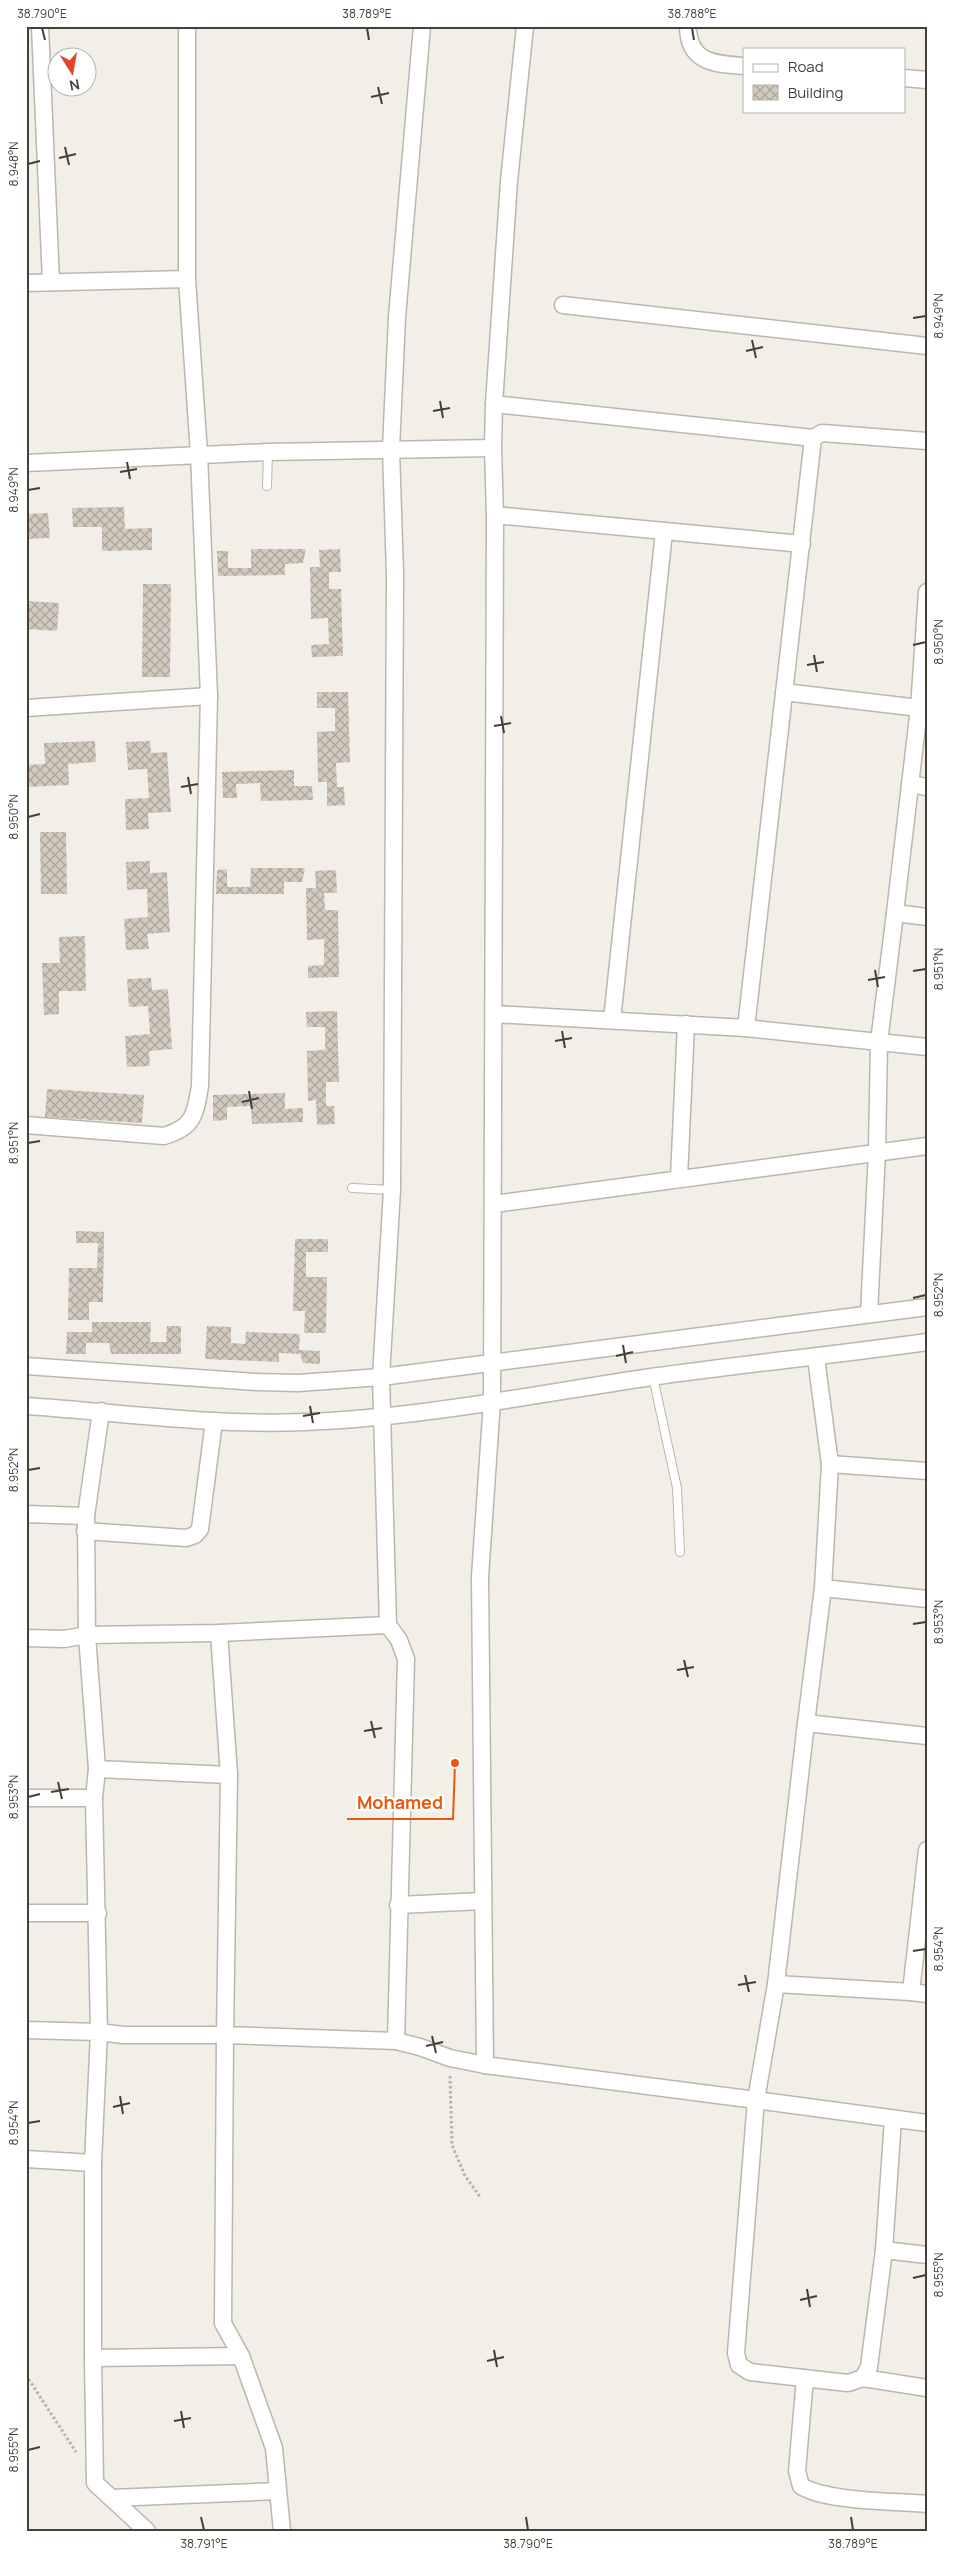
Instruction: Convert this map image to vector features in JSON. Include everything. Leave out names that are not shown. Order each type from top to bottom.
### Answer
[{"type":"street","points":[[40,26],[51,282]]},
{"type":"street","points":[[26,1125],[164,1136],[182,1131],[195,1112],[200,1086],[209,696],[199,454],[187,279],[187,26]]},
{"type":"street","points":[[396,2041],[398,1905],[406,1659],[399,1640],[388,1625],[382,1418],[382,1377],[392,1190],[396,576],[391,449],[397,317],[422,26]]},
{"type":"street","points":[[484,2065],[480,1577],[492,1401],[495,515],[493,448],[494,404],[509,181],[525,26]]},
{"type":"street","points":[[688,26],[688,37],[697,56],[715,64],[743,66]]},
{"type":"street","points":[[906,78],[927,80]]},
{"type":"street","points":[[26,283],[187,279]]},
{"type":"street","points":[[563,305],[927,346]]},
{"type":"street","points":[[494,404],[813,438],[822,433],[927,441]]},
{"type":"street","points":[[746,1028],[813,438]]},
{"type":"street","points":[[26,463],[199,454],[493,448]]},
{"type":"street","points":[[495,515],[802,544]]},
{"type":"street","points":[[612,1020],[664,532]]},
{"type":"street","points":[[869,1314],[877,1152],[879,1042],[925,657],[927,592]]},
{"type":"street","points":[[784,692],[919,708]]},
{"type":"street","points":[[26,708],[209,696]]},
{"type":"street","points":[[910,784],[927,787]]},
{"type":"street","points":[[895,913],[927,917]]},
{"type":"street","points":[[494,1014],[746,1028],[927,1047]]},
{"type":"street","points":[[679,1178],[686,1024]]},
{"type":"street","points":[[494,1204],[927,1146]]},
{"type":"street","points":[[26,1366],[257,1382],[298,1382],[382,1377],[927,1307]]},
{"type":"street","points":[[26,1406],[214,1421],[301,1422],[382,1418],[653,1377],[816,1358],[927,1342]]},
{"type":"street","points":[[816,1358],[830,1464],[823,1588],[776,1984],[756,2100],[736,2353],[739,2365],[750,2372],[848,2383],[863,2378],[927,2388]]},
{"type":"street","points":[[101,1411],[85,1523],[87,1635],[97,1769],[94,1798],[98,1913],[99,2032],[93,2163],[95,2483],[147,2531]]},
{"type":"street","points":[[26,1514],[186,1538],[195,1535],[200,1529],[214,1421]]},
{"type":"street","points":[[830,1464],[927,1471]]},
{"type":"street","points":[[823,1588],[927,1599]]},
{"type":"street","points":[[26,1638],[64,1639],[87,1635],[219,1633],[388,1625]]},
{"type":"street","points":[[219,1633],[229,1775],[223,2323],[241,2356],[274,2448],[282,2531]]},
{"type":"street","points":[[806,1723],[927,1736]]},
{"type":"street","points":[[97,1769],[229,1775]]},
{"type":"street","points":[[26,1798],[94,1798]]},
{"type":"street","points":[[776,1984],[919,1993],[926,1860]]},
{"type":"street","points":[[398,1905],[483,1901]]},
{"type":"street","points":[[26,1913],[98,1913]]},
{"type":"street","points":[[26,2030],[99,2032],[123,2035],[225,2035],[396,2041],[420,2046],[450,2058],[484,2065],[927,2123]]},
{"type":"street","points":[[863,2378],[869,2367],[884,2250],[893,2119]]},
{"type":"street","points":[[26,2159],[93,2163]]},
{"type":"street","points":[[884,2250],[927,2255]]},
{"type":"street","points":[[93,2358],[241,2356]]},
{"type":"street","points":[[805,2378],[797,2471],[801,2486],[812,2492],[836,2496],[927,2504]]},
{"type":"street","points":[[112,2498],[278,2491]]},
{"type":"lane","points":[[267,486],[268,452]]},
{"type":"lane","points":[[352,1188],[392,1190]]},
{"type":"lane","points":[[653,1377],[677,1488],[680,1552]]},
{"type":"path","points":[[450,2058],[452,2144],[465,2176],[481,2198]]},
{"type":"path","points":[[26,2375],[95,2483]]},
{"type":"building","points":[[124,507],[125,529],[152,528],[152,550],[102,551],[102,527],[73,527],[72,508]]},
{"type":"building","points":[[48,513],[50,538],[26,539],[26,514]]},
{"type":"building","points":[[251,549],[306,549],[303,563],[285,564],[285,575],[218,576],[217,551],[228,551],[228,568],[251,568]]},
{"type":"building","points":[[340,549],[341,572],[329,572],[329,589],[341,589],[343,656],[312,657],[311,645],[329,644],[328,618],[311,619],[310,567],[320,567],[319,550]]},
{"type":"building","points":[[143,584],[171,584],[170,677],[142,677]]},
{"type":"building","points":[[26,601],[59,603],[57,631],[26,629]]},
{"type":"building","points":[[317,692],[348,692],[350,762],[336,763],[337,787],[344,787],[345,805],[327,806],[327,782],[318,782],[317,732],[335,731],[335,708],[317,708]]},
{"type":"building","points":[[95,741],[96,762],[68,764],[69,785],[26,787],[26,765],[45,764],[44,743]]},
{"type":"building","points":[[150,741],[151,753],[167,752],[171,812],[148,813],[149,829],[126,830],[125,799],[149,798],[147,769],[128,770],[126,742]]},
{"type":"building","points":[[294,770],[294,786],[312,786],[313,800],[261,801],[260,783],[236,784],[237,798],[223,798],[222,772]]},
{"type":"building","points":[[40,832],[66,832],[67,894],[41,894]]},
{"type":"building","points":[[150,861],[150,873],[167,872],[170,932],[147,934],[149,949],[126,950],[124,919],[148,917],[147,889],[127,890],[126,862]]},
{"type":"building","points":[[251,868],[305,868],[302,882],[284,882],[284,894],[216,894],[217,870],[227,869],[227,887],[250,887]]},
{"type":"building","points":[[336,870],[337,893],[324,893],[325,910],[338,910],[339,977],[308,978],[308,966],[324,965],[324,939],[307,940],[306,888],[316,888],[315,871]]},
{"type":"building","points":[[85,936],[86,991],[59,991],[59,1014],[44,1015],[42,963],[60,963],[59,937]]},
{"type":"building","points":[[151,978],[152,990],[168,989],[172,1049],[149,1051],[150,1066],[127,1067],[125,1036],[150,1034],[148,1006],[129,1007],[127,979]]},
{"type":"building","points":[[337,1011],[339,1082],[326,1082],[326,1106],[334,1106],[335,1124],[317,1125],[316,1100],[308,1101],[307,1051],[325,1050],[325,1027],[307,1027],[306,1012]]},
{"type":"building","points":[[47,1089],[144,1095],[142,1123],[45,1117]]},
{"type":"building","points":[[285,1093],[285,1109],[303,1108],[303,1122],[252,1124],[251,1106],[227,1107],[227,1120],[213,1121],[213,1095]]},
{"type":"building","points":[[76,1231],[104,1232],[103,1302],[89,1302],[89,1320],[68,1320],[69,1268],[97,1268],[98,1243],[76,1243]]},
{"type":"building","points":[[295,1239],[328,1239],[328,1252],[306,1252],[306,1277],[327,1277],[326,1333],[304,1333],[305,1311],[293,1311]]},
{"type":"building","points":[[92,1322],[151,1322],[150,1342],[166,1342],[167,1326],[181,1326],[181,1354],[111,1354],[109,1343],[86,1343],[86,1354],[66,1354],[67,1332],[92,1332]]},
{"type":"building","points":[[207,1326],[231,1327],[231,1343],[245,1344],[246,1332],[300,1334],[299,1350],[320,1351],[320,1364],[303,1363],[300,1354],[279,1353],[279,1362],[205,1359]]},
{"type":"place","name":"Mohamed","points":[[455,1763]]}]
